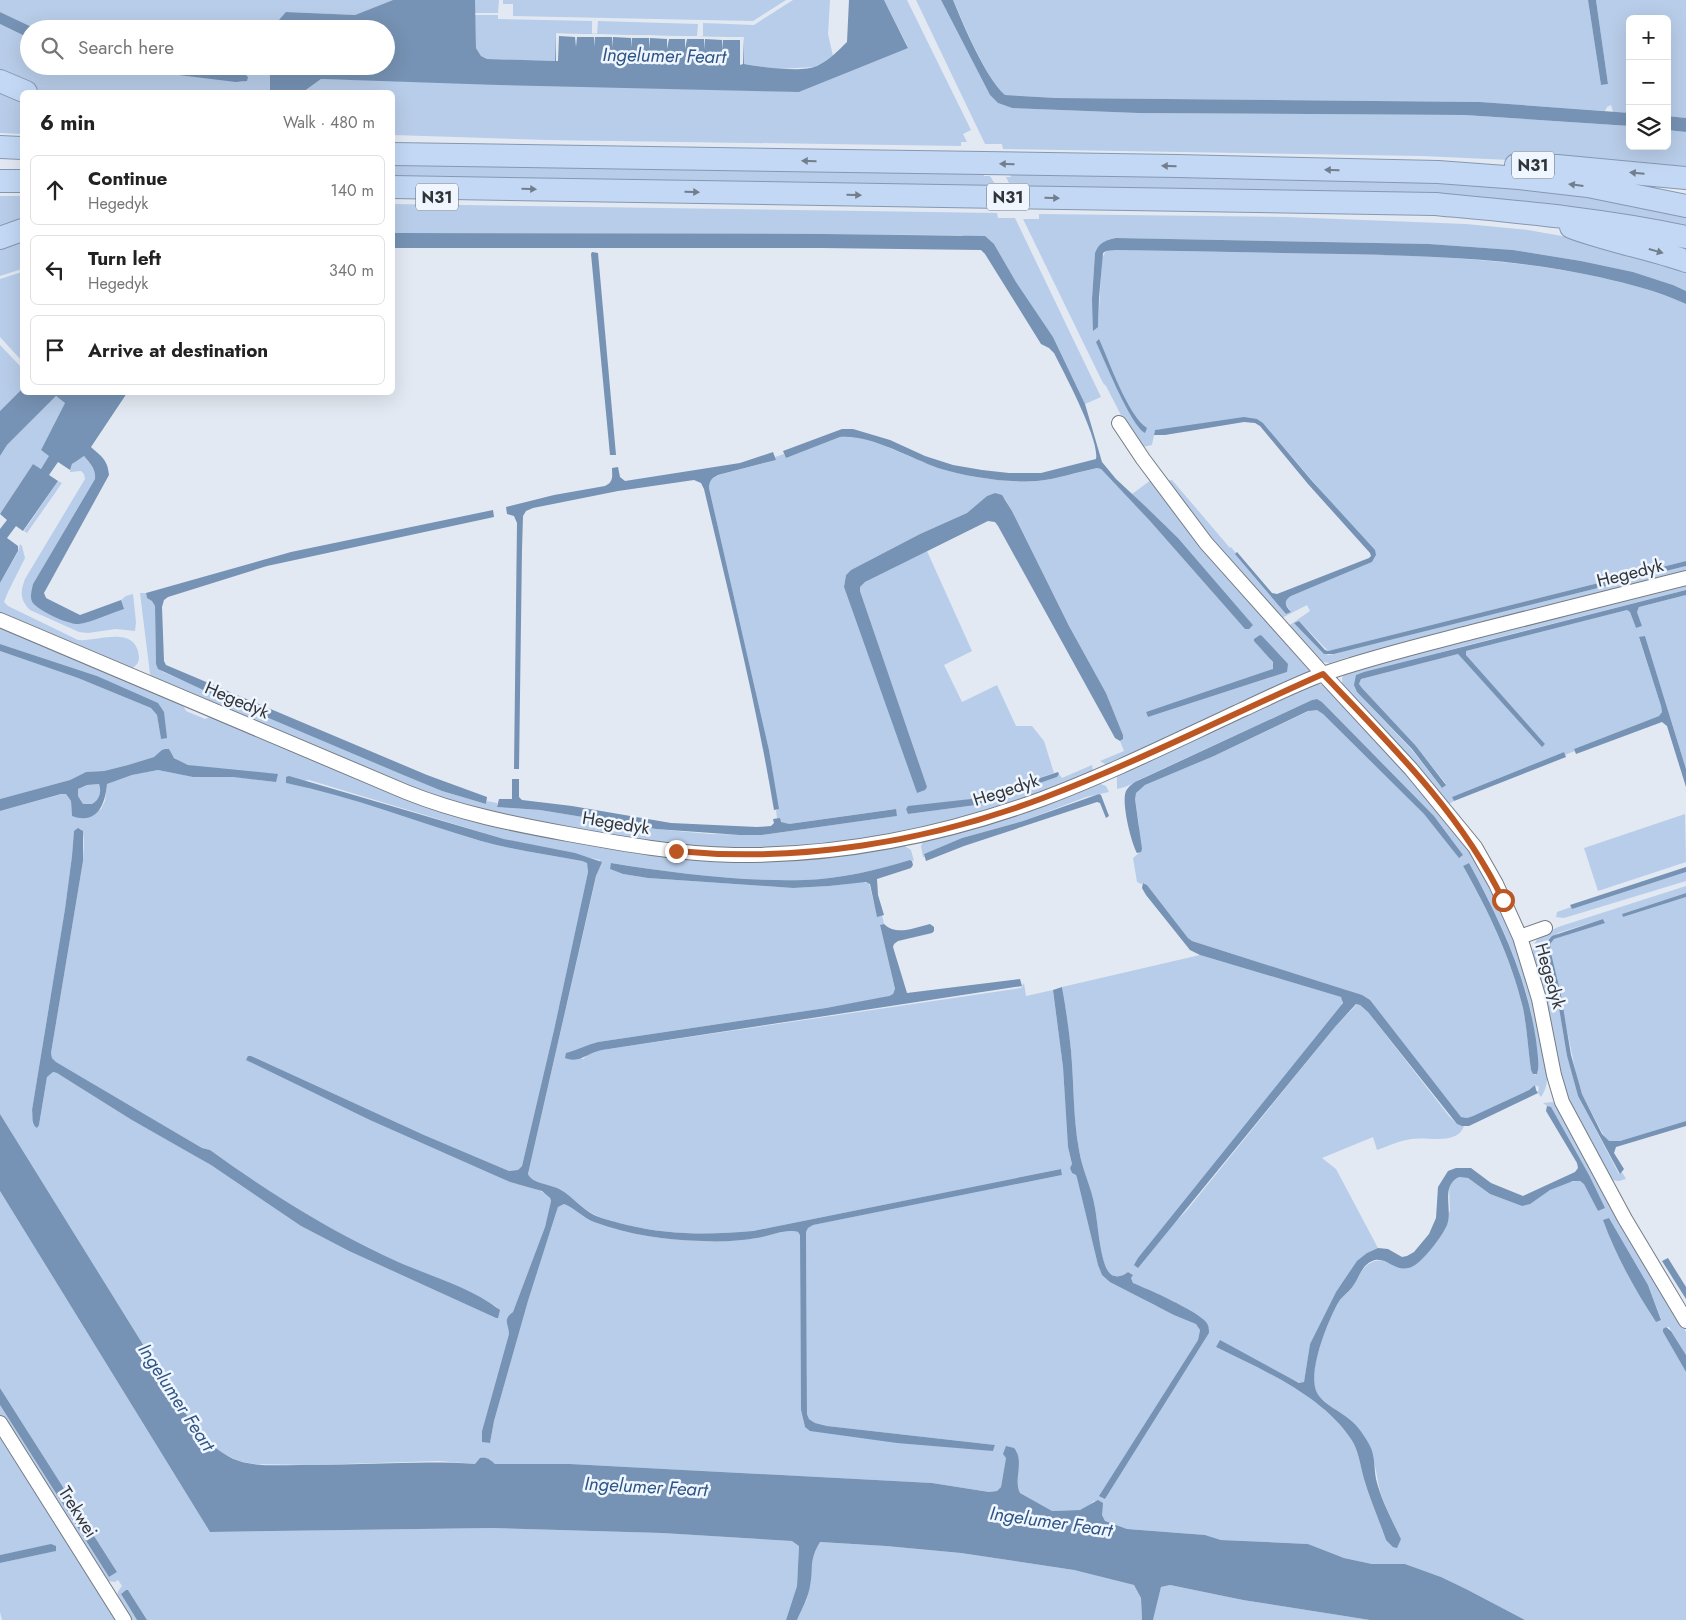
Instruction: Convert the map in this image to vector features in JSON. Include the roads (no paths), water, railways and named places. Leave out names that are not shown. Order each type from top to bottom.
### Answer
[{"type":"highway","points":[[0,81],[21,90]]},
{"type":"highway","points":[[0,147],[20,148]]},
{"type":"highway","name":"N31","points":[[395,154],[1438,172],[1588,186],[1686,206]]},
{"type":"highway","name":"N31","points":[[1380,171],[1502,165],[1557,166],[1686,178]]},
{"type":"highway","points":[[0,180],[20,181]]},
{"type":"highway","name":"N31","points":[[395,187],[1435,204],[1535,213],[1629,225],[1686,237]]},
{"type":"highway","name":"N31","points":[[395,199],[430,199],[481,188]]},
{"type":"highway","name":"N31","points":[[1535,213],[1591,235],[1652,250],[1686,261]]},
{"type":"highway","points":[[0,238],[20,231]]},
{"type":"street","name":"Hegedyk","points":[[1119,423],[1143,459],[1206,543],[1411,769],[1475,847],[1496,884],[1520,936],[1539,999],[1554,1075],[1562,1102],[1625,1218],[1686,1321]]},
{"type":"street","name":"Hegedyk","points":[[0,620],[445,807],[510,823],[622,844],[664,850],[735,855],[790,853],[864,845],[943,829],[989,816],[1043,798],[1101,775],[1323,674],[1418,646],[1686,578]]},
{"type":"street","points":[[1520,936],[1545,928]]},
{"type":"street","name":"Trekwei","points":[[0,1423],[124,1620]]},
{"type":"water","name":"Ingelumer Feart","points":[[393,0],[475,0],[476,48],[481,56],[487,59],[555,61],[556,33],[744,37],[744,64],[781,69],[802,69],[817,66],[837,52],[847,42],[849,0],[884,0],[908,48],[799,92],[321,79],[306,90],[270,90],[270,75],[395,75],[395,20],[279,20],[286,12],[355,15]]},
{"type":"water","points":[[941,0],[953,0],[990,77],[1005,95],[1056,98],[1480,102],[1626,113],[1626,126],[1465,115],[1138,113],[1012,108],[998,103],[990,95]]},
{"type":"water","points":[[1588,0],[1596,0],[1608,84],[1601,85]]},
{"type":"water","points":[[0,12],[20,21],[20,34],[0,24]]},
{"type":"water","points":[[178,75],[246,75],[248,77],[247,81],[236,82]]},
{"type":"water","points":[[1671,116],[1686,118],[1686,132],[1671,130]]},
{"type":"water","points":[[395,233],[985,236],[994,244],[1016,282],[1053,337],[1085,404],[1102,462],[1116,479],[1178,538],[1253,625],[1249,629],[1245,629],[1150,521],[1101,469],[1097,468],[1037,481],[987,479],[938,468],[877,443],[852,437],[840,437],[786,458],[783,451],[842,429],[853,429],[890,440],[925,456],[953,465],[982,470],[1009,473],[1041,473],[1096,459],[1093,437],[1073,390],[1054,353],[1041,344],[981,250],[395,248]]},
{"type":"water","points":[[1116,238],[1429,244],[1513,250],[1633,272],[1686,291],[1686,304],[1632,285],[1599,277],[1504,262],[1408,256],[1116,250],[1103,253],[1098,327],[1093,331],[1092,299],[1095,253],[1103,242]]},
{"type":"water","points":[[592,252],[598,253],[616,455],[610,455]]},
{"type":"water","points":[[1099,339],[1126,400],[1140,422],[1147,428],[1145,433],[1132,418],[1118,391],[1096,342]]},
{"type":"water","points":[[20,391],[20,395],[126,395],[91,447],[106,462],[109,475],[44,593],[46,598],[80,615],[121,600],[124,609],[90,621],[74,624],[48,613],[36,606],[31,599],[33,584],[95,479],[94,469],[84,456],[72,464],[70,470],[58,462],[49,475],[58,481],[23,531],[16,526],[7,538],[18,546],[18,551],[0,583],[0,529],[7,520],[0,514],[33,464],[41,469],[49,456],[41,450],[65,403],[56,396],[7,445],[0,456],[0,411]]},
{"type":"water","points":[[1244,417],[1257,419],[1263,423],[1312,481],[1375,550],[1376,555],[1372,562],[1291,596],[1286,604],[1291,612],[1286,614],[1235,554],[1237,552],[1272,593],[1277,594],[1371,556],[1260,426],[1255,423],[1244,422],[1165,435],[1154,435],[1155,430]]},
{"type":"water","points":[[773,452],[776,460],[718,475],[711,480],[709,488],[769,750],[779,809],[774,810],[751,689],[704,489],[701,483],[694,480],[618,491],[526,511],[523,516],[522,549],[519,769],[514,769],[517,523],[514,516],[507,514],[506,507],[554,495],[605,486],[611,481],[612,468],[618,467],[620,477],[625,481],[740,463]]},
{"type":"water","points":[[995,493],[1002,495],[1012,511],[1069,626],[1106,693],[1123,739],[1120,741],[1115,738],[998,526],[995,522],[988,521],[865,582],[860,587],[927,787],[925,790],[917,793],[844,587],[846,575],[851,570],[920,534],[967,513],[987,496]]},
{"type":"water","points":[[493,510],[494,517],[267,566],[168,597],[164,600],[162,607],[164,661],[166,665],[427,775],[487,797],[486,804],[442,791],[212,694],[158,669],[156,664],[155,606],[147,598],[146,593],[291,552]]},
{"type":"water","points":[[1686,561],[1686,566],[1334,654],[1324,654],[1294,623],[1299,621],[1328,651]]},
{"type":"water","points":[[1686,590],[1686,595],[1639,607],[1637,612],[1642,626],[1636,628],[1630,612],[1627,610],[1466,651],[1466,655],[1545,744],[1542,747],[1458,654],[1361,679],[1359,684],[1362,688],[1416,746],[1446,785],[1442,788],[1412,749],[1357,692],[1354,685],[1356,675],[1364,672]]},
{"type":"water","points":[[1260,635],[1288,664],[1287,672],[1148,717],[1146,712],[1273,669],[1273,662],[1254,641]]},
{"type":"water","points":[[1645,636],[1686,769],[1686,787],[1667,726],[1662,722],[1576,754],[1574,749],[1659,716],[1662,712],[1639,637]]},
{"type":"water","points":[[0,644],[97,676],[158,703],[164,712],[167,738],[161,739],[157,715],[151,708],[78,678],[0,651]]},
{"type":"water","points":[[1317,699],[1434,816],[1463,855],[1459,858],[1424,814],[1317,710],[1308,711],[1214,756],[1145,785],[1136,793],[1135,799],[1142,849],[1141,852],[1137,853],[1130,831],[1125,804],[1126,791],[1131,785]]},
{"type":"water","points":[[169,749],[174,758],[188,765],[278,774],[276,782],[233,777],[193,777],[158,770],[132,775],[107,784],[102,806],[94,815],[88,818],[72,816],[71,801],[66,794],[0,811],[0,799],[70,780],[86,772],[104,771],[128,765],[154,757],[162,750]],"holes":[[[99,784],[100,793],[96,800],[92,804],[83,804],[78,796],[78,789],[87,785]]]},
{"type":"water","points":[[1564,752],[1566,757],[1454,801],[1452,797]]},
{"type":"water","points":[[1058,772],[1057,777],[976,805],[908,814],[906,809],[908,806],[980,798]]},
{"type":"water","points":[[289,776],[504,839],[575,853],[602,862],[596,876],[528,1174],[538,1182],[561,1190],[594,1215],[627,1225],[658,1231],[721,1233],[753,1231],[1061,1169],[1062,1175],[813,1225],[806,1232],[807,1414],[809,1419],[815,1423],[827,1426],[995,1445],[993,1451],[897,1443],[810,1431],[805,1427],[801,1410],[800,1235],[798,1232],[783,1232],[757,1238],[730,1241],[661,1238],[620,1230],[594,1222],[564,1204],[558,1207],[528,1301],[494,1421],[490,1443],[482,1442],[482,1431],[509,1334],[507,1320],[513,1312],[545,1227],[550,1198],[542,1191],[510,1182],[370,1120],[246,1060],[248,1056],[251,1056],[424,1135],[509,1171],[518,1170],[522,1166],[554,1030],[588,872],[587,863],[481,841],[360,802],[286,783],[286,777]]},
{"type":"water","points":[[512,779],[519,779],[519,797],[522,800],[572,806],[671,823],[757,827],[771,826],[774,823],[773,819],[780,818],[781,822],[789,824],[896,809],[897,816],[762,835],[656,829],[540,810],[497,807],[499,799],[512,799]]},
{"type":"water","points":[[1099,794],[1109,816],[1106,818],[1100,803],[1097,802],[964,846],[926,861],[924,854],[962,838],[1023,821]]},
{"type":"water","points":[[78,828],[83,831],[83,861],[51,1053],[52,1058],[202,1148],[210,1150],[316,1220],[398,1262],[458,1286],[487,1301],[500,1310],[498,1318],[349,1251],[301,1226],[211,1165],[132,1120],[57,1073],[53,1072],[47,1077],[39,1125],[37,1128],[35,1127],[32,1110],[65,909],[74,831]]},
{"type":"water","points":[[910,860],[913,865],[911,868],[877,879],[878,895],[884,915],[877,917],[870,884],[866,882],[793,888],[648,878],[623,874],[610,869],[611,863],[708,876],[757,880],[805,880],[832,878]]},
{"type":"water","points":[[1469,863],[1491,905],[1519,971],[1532,1017],[1538,1062],[1537,1074],[1533,1074],[1531,1070],[1526,1023],[1518,989],[1490,917],[1463,866]]},
{"type":"water","points":[[1686,867],[1686,872],[1572,909],[1570,905]]},
{"type":"water","points":[[1143,883],[1147,885],[1192,941],[1362,995],[1370,1000],[1461,1117],[1473,1116],[1529,1090],[1535,1085],[1538,1093],[1469,1126],[1457,1124],[1368,1012],[1356,1004],[1335,1027],[1138,1268],[1134,1265],[1138,1258],[1343,1003],[1341,997],[1200,955],[1190,950],[1146,895],[1142,888]]},
{"type":"water","points":[[1686,893],[1686,897],[1623,917],[1622,914]]},
{"type":"water","points":[[1603,919],[1605,923],[1554,939],[1550,949],[1561,995],[1571,1055],[1582,1094],[1602,1134],[1609,1141],[1620,1141],[1686,1121],[1686,1126],[1616,1147],[1614,1153],[1624,1169],[1620,1174],[1578,1096],[1567,1056],[1557,996],[1546,949],[1547,942],[1552,936]]},
{"type":"water","points":[[884,924],[894,930],[912,929],[930,924],[934,927],[932,933],[898,941],[894,944],[893,947],[907,993],[1020,979],[1022,986],[602,1050],[575,1060],[565,1058],[566,1053],[598,1042],[826,1008],[889,996],[893,994],[895,989],[880,925]]},
{"type":"water","points":[[1062,987],[1071,1051],[1077,1138],[1080,1157],[1094,1201],[1105,1266],[1110,1274],[1115,1276],[1128,1272],[1133,1275],[1131,1278],[1133,1283],[1193,1312],[1206,1322],[1209,1329],[1209,1333],[1105,1499],[1099,1496],[1198,1340],[1200,1330],[1196,1324],[1174,1315],[1110,1282],[1102,1275],[1077,1178],[1070,1168],[1072,1164],[1068,1147],[1063,1067],[1053,990]]},
{"type":"water","points":[[1547,1106],[1551,1107],[1605,1208],[1598,1211],[1584,1184],[1580,1181],[1573,1181],[1550,1190],[1530,1204],[1522,1206],[1490,1194],[1468,1178],[1459,1177],[1453,1181],[1448,1192],[1447,1225],[1429,1251],[1413,1266],[1405,1269],[1380,1260],[1373,1261],[1365,1266],[1353,1286],[1338,1303],[1319,1350],[1314,1376],[1315,1388],[1322,1399],[1355,1424],[1370,1446],[1378,1487],[1401,1539],[1397,1548],[1393,1547],[1386,1540],[1366,1487],[1356,1448],[1339,1424],[1308,1397],[1290,1385],[1216,1347],[1220,1340],[1299,1383],[1304,1382],[1310,1344],[1336,1292],[1357,1261],[1367,1253],[1378,1248],[1388,1249],[1402,1257],[1414,1252],[1429,1234],[1436,1218],[1438,1187],[1448,1171],[1456,1168],[1471,1168],[1491,1183],[1523,1196],[1575,1172],[1578,1168],[1577,1163],[1546,1111]]},
{"type":"water","name":"Ingelumer Feart","points":[[0,1114],[196,1430],[221,1452],[239,1461],[269,1465],[475,1464],[480,1458],[485,1458],[495,1464],[570,1464],[932,1483],[989,1492],[997,1491],[1001,1487],[1006,1458],[1003,1454],[1006,1446],[1014,1448],[1019,1459],[1018,1488],[1020,1493],[1052,1511],[1080,1510],[1098,1500],[1103,1503],[1102,1515],[1105,1521],[1127,1529],[1205,1535],[1221,1540],[1308,1544],[1344,1558],[1372,1564],[1405,1564],[1441,1577],[1525,1620],[1370,1620],[1243,1600],[1170,1585],[1161,1587],[1153,1620],[1142,1620],[1141,1598],[1134,1585],[1074,1570],[961,1553],[820,1542],[813,1560],[810,1586],[805,1603],[797,1620],[786,1620],[797,1586],[799,1546],[792,1541],[662,1533],[491,1528],[210,1532],[0,1191]]},
{"type":"water","points":[[1609,1218],[1648,1285],[1661,1320],[1656,1322],[1620,1260],[1603,1220]]},
{"type":"water","points":[[1668,1258],[1686,1287],[1686,1299],[1662,1261]]},
{"type":"water","points":[[1666,1327],[1671,1331],[1686,1355],[1686,1372],[1663,1332],[1663,1329]]},
{"type":"water","points":[[0,1388],[117,1572],[109,1577],[0,1405]]},
{"type":"water","points":[[51,1544],[56,1546],[56,1551],[0,1563],[0,1555]]},
{"type":"water","points":[[128,1590],[147,1620],[137,1620],[121,1594]]}]
